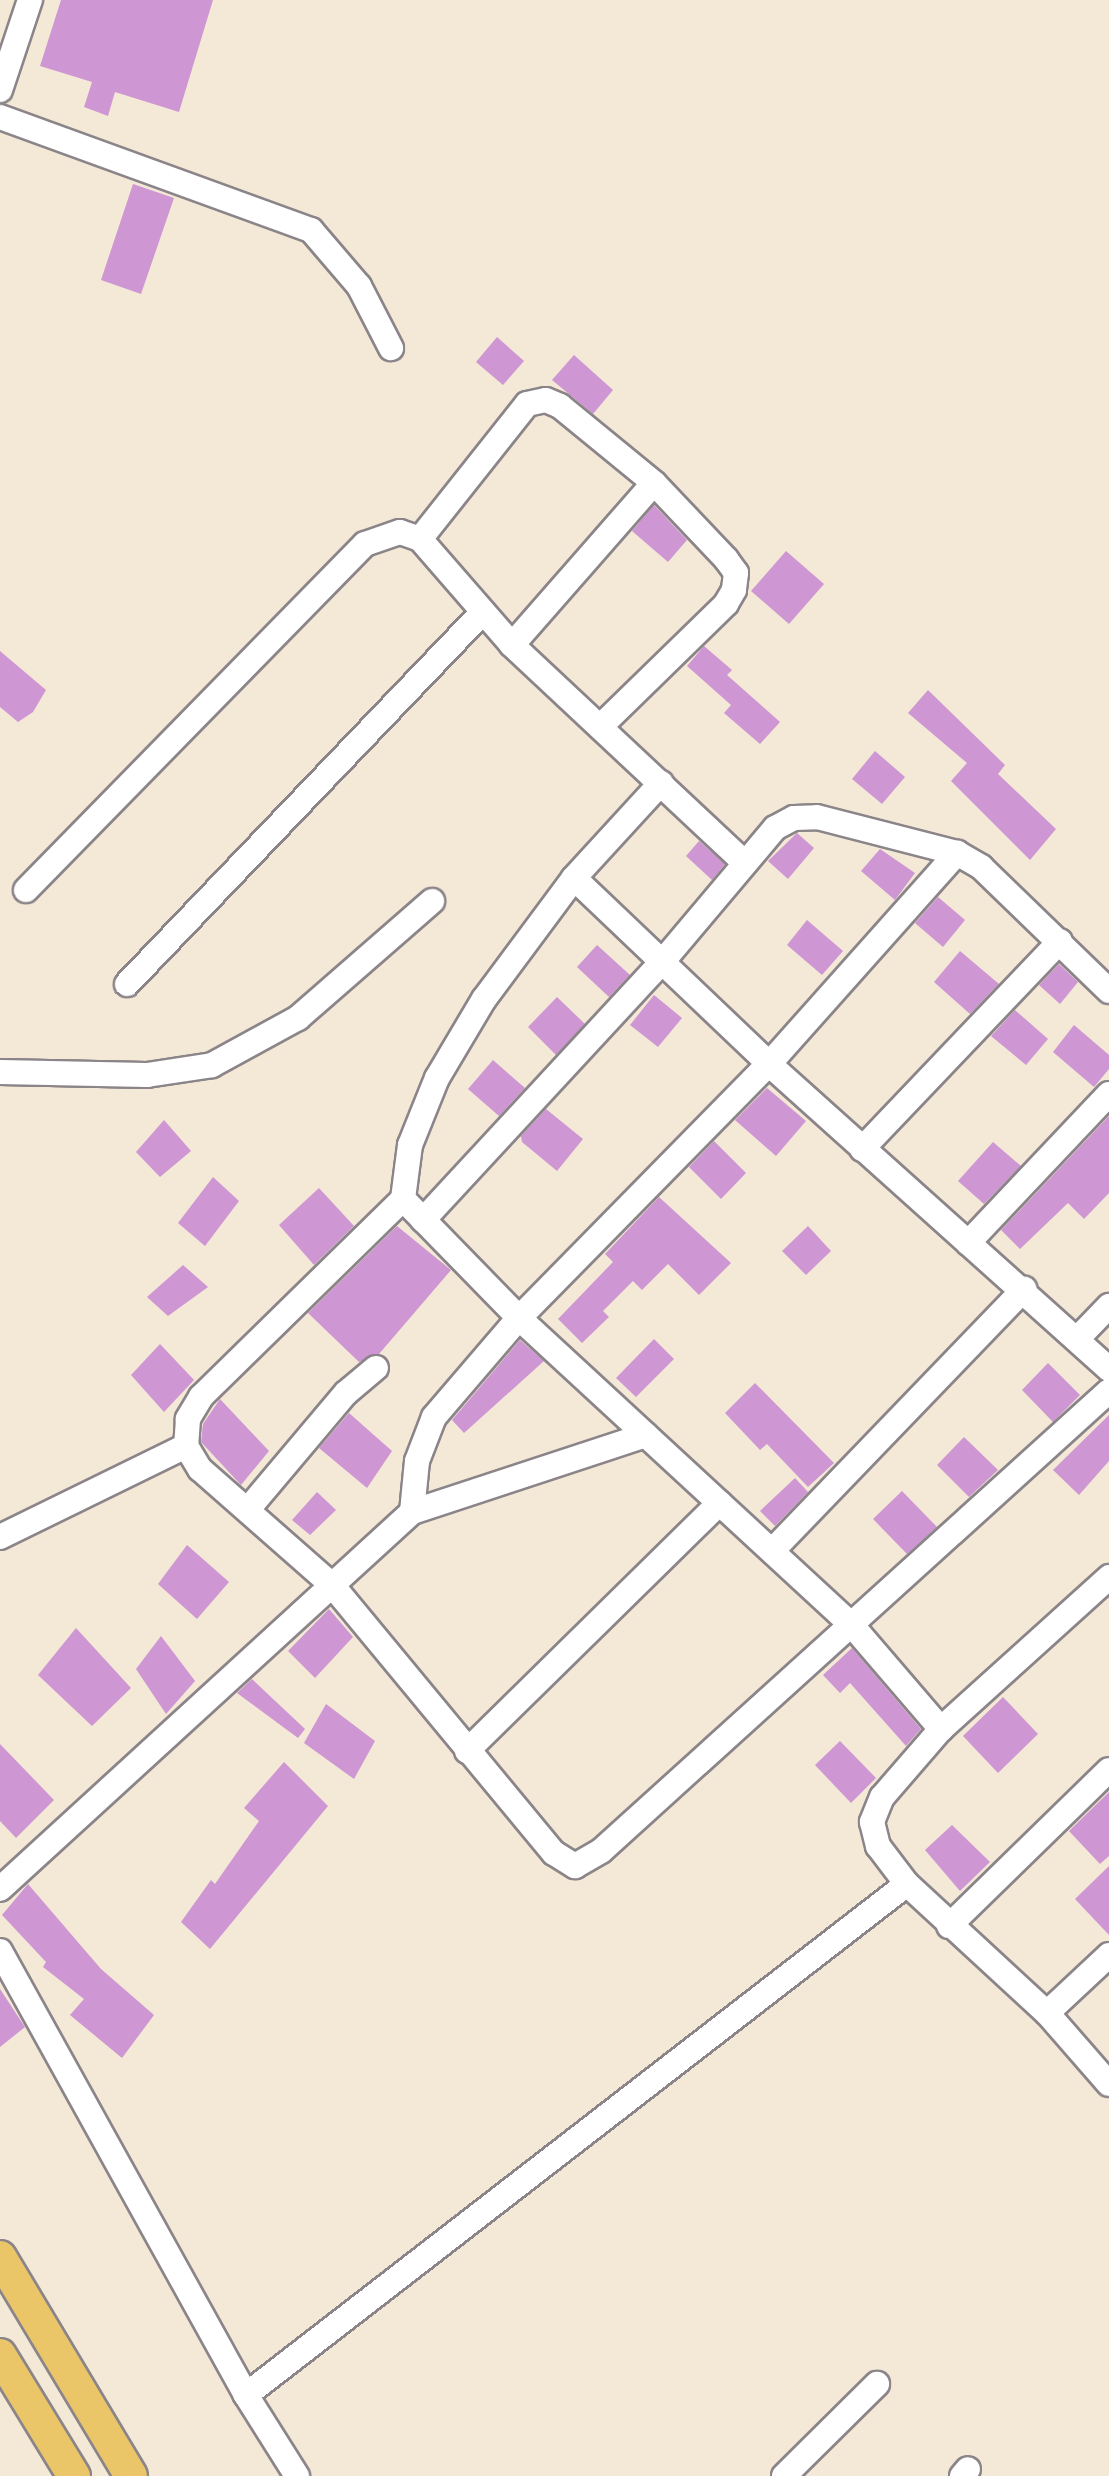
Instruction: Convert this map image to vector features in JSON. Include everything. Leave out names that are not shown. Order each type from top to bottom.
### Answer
[{"type":"main road","points":[[0,2257],[131,2476]]},
{"type":"main road","points":[[0,2355],[74,2476]]},
{"type":"street","points":[[0,90],[30,0]]},
{"type":"street","points":[[0,117],[311,230],[359,286],[391,348]]},
{"type":"street","points":[[420,539],[527,404],[546,400],[560,406],[654,483],[726,559],[736,573],[734,590],[726,604],[600,727]]},
{"type":"street","points":[[512,645],[654,483]]},
{"type":"street","points":[[26,890],[365,544],[400,532],[420,539],[481,614],[512,645],[745,863]]},
{"type":"street","points":[[127,984],[481,614]]},
{"type":"street","points":[[661,783],[574,878],[484,999],[437,1078],[410,1145],[403,1199],[201,1397],[188,1419],[186,1446],[200,1469],[249,1508],[332,1585],[554,1853],[575,1866],[601,1851],[1109,1391]]},
{"type":"street","points":[[423,1220],[663,961],[775,828],[794,818],[817,817],[957,853],[981,867],[1109,991]]},
{"type":"street","points":[[412,1512],[417,1461],[434,1417],[519,1318],[769,1064],[957,853]]},
{"type":"street","points":[[574,878],[769,1064],[968,1243],[1024,1289],[1109,1369]]},
{"type":"street","points":[[0,1072],[147,1075],[212,1065],[298,1018],[432,901]]},
{"type":"street","points":[[862,1149],[1060,941]]},
{"type":"street","points":[[968,1243],[1109,1094]]},
{"type":"street","points":[[403,1199],[519,1318],[850,1623],[941,1729]]},
{"type":"street","points":[[772,1551],[1024,1289]]},
{"type":"street","points":[[1078,1338],[1109,1306]]},
{"type":"street","points":[[249,1508],[346,1393],[376,1368]]},
{"type":"street","points":[[0,1889],[412,1512],[646,1435]]},
{"type":"street","points":[[0,1537],[186,1446]]},
{"type":"street","points":[[467,1751],[719,1503]]},
{"type":"street","points":[[1109,1577],[941,1729],[882,1797],[872,1822],[878,1846],[907,1884],[949,1926],[1047,2013],[1109,2084]]},
{"type":"street","points":[[949,1926],[1109,1770]]},
{"type":"street","points":[[246,2395],[907,1884]]},
{"type":"street","points":[[0,1951],[246,2395],[297,2476]]},
{"type":"street","points":[[1047,2013],[1109,1955]]},
{"type":"street","points":[[784,2476],[877,2384]]},
{"type":"building","points":[[61,0],[213,0],[179,112],[115,92],[108,116],[84,107],[92,82],[40,66]]},
{"type":"building","points":[[133,184],[174,198],[141,294],[101,280]]},
{"type":"building","points":[[497,337],[524,361],[503,385],[476,362]]},
{"type":"building","points":[[574,355],[613,390],[593,414],[552,380]]},
{"type":"building","points":[[654,505],[687,540],[668,562],[632,531]]},
{"type":"building","points":[[786,551],[824,584],[789,624],[751,591]]},
{"type":"building","points":[[704,646],[732,670],[727,675],[780,722],[760,744],[724,713],[731,705],[687,666]]},
{"type":"building","points":[[0,651],[46,690],[33,712],[18,722],[0,707]]},
{"type":"building","points":[[928,690],[1005,765],[998,774],[1056,829],[1030,860],[951,781],[967,763],[908,713]]},
{"type":"building","points":[[875,751],[905,777],[882,804],[852,779]]},
{"type":"building","points":[[797,833],[814,848],[788,879],[768,861]]},
{"type":"building","points":[[699,841],[725,864],[712,880],[686,856]]},
{"type":"building","points":[[880,849],[915,873],[895,900],[861,871]]},
{"type":"building","points":[[938,897],[965,920],[943,947],[915,923]]},
{"type":"building","points":[[807,920],[843,951],[822,975],[787,945]]},
{"type":"building","points":[[597,945],[630,975],[609,997],[577,967]]},
{"type":"building","points":[[960,951],[999,984],[970,1014],[934,982]]},
{"type":"building","points":[[1059,964],[1078,982],[1060,1004],[1039,985]]},
{"type":"building","points":[[654,995],[682,1018],[658,1047],[630,1025]]},
{"type":"building","points":[[557,997],[585,1024],[556,1055],[528,1027]]},
{"type":"building","points":[[1015,1010],[1048,1039],[1026,1065],[991,1036]]},
{"type":"building","points":[[1074,1025],[1109,1055],[1109,1069],[1094,1087],[1053,1052]]},
{"type":"building","points":[[493,1060],[525,1088],[499,1116],[468,1089]]},
{"type":"building","points":[[767,1088],[806,1121],[776,1156],[735,1120]]},
{"type":"building","points":[[546,1109],[583,1139],[557,1171],[522,1142],[521,1136]]},
{"type":"building","points":[[1109,1116],[1109,1193],[1084,1219],[1068,1203],[1020,1249],[1001,1230]]},
{"type":"building","points":[[164,1120],[191,1151],[160,1177],[136,1152]]},
{"type":"building","points":[[714,1141],[746,1173],[721,1199],[689,1167]]},
{"type":"building","points":[[993,1142],[1021,1166],[984,1204],[958,1181]]},
{"type":"building","points":[[213,1177],[239,1201],[205,1246],[178,1223]]},
{"type":"building","points":[[319,1188],[354,1226],[314,1265],[279,1225]]},
{"type":"building","points":[[659,1197],[731,1263],[699,1295],[668,1264],[642,1290],[633,1281],[603,1311],[609,1317],[582,1343],[558,1319],[613,1262],[605,1254]]},
{"type":"building","points":[[397,1226],[451,1270],[379,1354],[359,1362],[308,1313]]},
{"type":"building","points":[[808,1226],[831,1251],[806,1275],[782,1251]]},
{"type":"building","points":[[183,1265],[208,1287],[168,1316],[147,1297]]},
{"type":"building","points":[[654,1339],[674,1359],[636,1397],[616,1378]]},
{"type":"building","points":[[520,1340],[544,1361],[464,1433],[452,1420]]},
{"type":"building","points":[[160,1344],[194,1380],[164,1412],[131,1375]]},
{"type":"building","points":[[1048,1363],[1080,1395],[1053,1422],[1022,1390]]},
{"type":"building","points":[[755,1383],[834,1463],[808,1487],[767,1444],[760,1450],[725,1413]]},
{"type":"building","points":[[220,1399],[269,1451],[241,1485],[201,1442],[203,1424]]},
{"type":"building","points":[[349,1413],[392,1451],[367,1488],[319,1448]]},
{"type":"building","points":[[1109,1415],[1109,1461],[1079,1495],[1053,1470]]},
{"type":"building","points":[[964,1437],[998,1470],[969,1497],[937,1465]]},
{"type":"building","points":[[795,1478],[808,1492],[775,1526],[760,1511]]},
{"type":"building","points":[[902,1491],[937,1527],[907,1554],[873,1519]]},
{"type":"building","points":[[317,1492],[336,1510],[310,1535],[292,1520]]},
{"type":"building","points":[[187,1545],[229,1582],[197,1619],[158,1584]]},
{"type":"building","points":[[329,1609],[353,1637],[315,1678],[288,1651]]},
{"type":"building","points":[[76,1628],[131,1688],[92,1726],[38,1675]]},
{"type":"building","points":[[161,1636],[195,1681],[166,1714],[136,1669]]},
{"type":"building","points":[[852,1648],[921,1729],[906,1746],[850,1683],[840,1693],[823,1675]]},
{"type":"building","points":[[252,1679],[305,1729],[298,1738],[237,1693]]},
{"type":"building","points":[[1003,1697],[1038,1734],[998,1773],[963,1736]]},
{"type":"building","points":[[326,1704],[375,1741],[354,1779],[304,1743]]},
{"type":"building","points":[[840,1741],[876,1778],[851,1803],[815,1765]]},
{"type":"building","points":[[0,1744],[54,1800],[16,1838],[0,1821]]},
{"type":"building","points":[[284,1762],[328,1806],[210,1949],[181,1922],[211,1880],[215,1884],[259,1821],[244,1808]]},
{"type":"building","points":[[1109,1792],[1109,1856],[1100,1864],[1069,1831]]},
{"type":"building","points":[[952,1825],[990,1862],[960,1891],[925,1850]]},
{"type":"building","points":[[1109,1866],[1109,1935],[1075,1899]]},
{"type":"building","points":[[28,1884],[101,1969],[154,2015],[122,2058],[70,2015],[84,1999],[43,1967],[46,1962],[2,1915]]},
{"type":"building","points":[[0,1989],[25,2027],[0,2047]]}]
